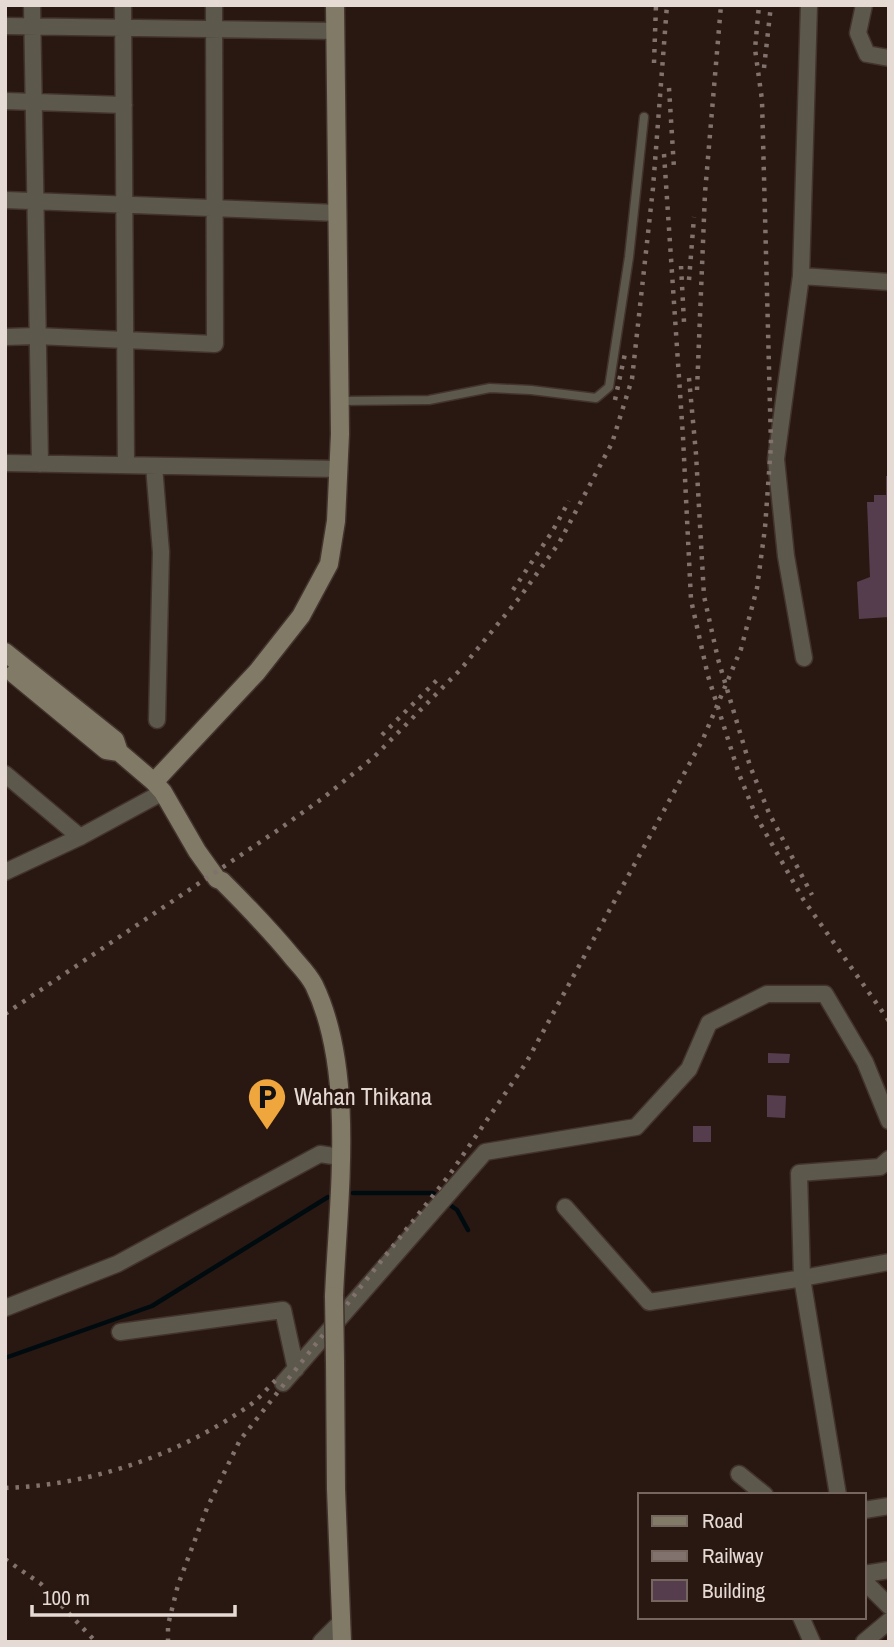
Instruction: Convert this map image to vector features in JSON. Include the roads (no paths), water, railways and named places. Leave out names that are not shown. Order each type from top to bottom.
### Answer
[{"type":"main road","points":[[158,787],[257,672],[301,616],[329,564],[336,521],[340,401],[335,5]]},
{"type":"main road","points":[[5,652],[115,740],[119,752],[158,787],[217,879],[273,933],[313,983],[327,1022],[340,1086],[334,1362],[342,1642]]},
{"type":"main road","points":[[5,667],[106,750],[119,752]]},
{"type":"street","points":[[32,5],[40,464]]},
{"type":"street","points":[[124,5],[126,466]]},
{"type":"street","points":[[5,337],[215,344],[214,5]]},
{"type":"street","points":[[804,658],[786,556],[775,458],[801,276],[809,5]]},
{"type":"street","points":[[864,5],[858,33],[867,54],[889,58]]},
{"type":"street","points":[[5,26],[336,31]]},
{"type":"street","points":[[5,101],[124,105]]},
{"type":"street","points":[[5,200],[338,214]]},
{"type":"street","points":[[801,276],[889,282]]},
{"type":"street","points":[[5,463],[339,469]]},
{"type":"street","points":[[154,466],[161,552],[157,720]]},
{"type":"street","points":[[5,774],[80,837]]},
{"type":"street","points":[[6,871],[80,837],[158,787]]},
{"type":"street","points":[[283,1383],[485,1152],[636,1127],[689,1069],[709,1023],[767,994],[825,994],[865,1062],[889,1121]]},
{"type":"street","points":[[5,1308],[117,1264],[320,1154],[340,1157]]},
{"type":"street","points":[[838,1493],[802,1278],[799,1174],[880,1167],[889,1159]]},
{"type":"street","points":[[565,1207],[649,1302],[889,1262]]},
{"type":"street","points":[[120,1332],[282,1310],[296,1369]]},
{"type":"street","points":[[739,1474],[763,1493]]},
{"type":"street","points":[[866,1510],[889,1506]]},
{"type":"street","points":[[866,1574],[889,1570]]},
{"type":"street","points":[[866,1583],[889,1606]]},
{"type":"street","points":[[802,1619],[812,1642]]},
{"type":"street","points":[[864,1642],[889,1621]]},
{"type":"street","points":[[321,1642],[342,1622]]},
{"type":"lane","points":[[340,401],[429,400],[490,388],[596,398],[609,387],[629,257],[644,117]]},
{"type":"waterway","points":[[353,1193],[433,1193],[457,1210],[468,1230]]},
{"type":"waterway","points":[[5,1358],[152,1306],[328,1197]]},
{"type":"railway","points":[[654,63],[656,5]]},
{"type":"railway","points":[[5,1014],[278,830],[374,757],[461,669],[520,597],[559,543],[612,443],[632,379],[653,188],[667,5]]},
{"type":"railway","points":[[697,390],[705,193],[721,5]]},
{"type":"railway","points":[[168,1642],[168,1625],[178,1585],[207,1508],[240,1440],[450,1174],[526,1063],[703,739],[741,649],[757,588],[765,528],[771,445],[762,100],[755,49],[759,5]]},
{"type":"railway","points":[[764,68],[771,5]]},
{"type":"railway","points":[[669,88],[674,168]]},
{"type":"railway","points":[[664,154],[691,600],[708,676],[739,774],[756,816],[803,899],[889,1021]]},
{"type":"railway","points":[[689,280],[694,217]]},
{"type":"railway","points":[[681,266],[684,322]]},
{"type":"railway","points":[[615,400],[626,349]]},
{"type":"railway","points":[[689,378],[704,596],[718,659],[750,766],[769,813],[812,895]]},
{"type":"railway","points":[[513,590],[552,532],[569,501]]},
{"type":"railway","points":[[382,735],[439,678]]},
{"type":"railway","points":[[5,1488],[38,1486],[102,1474],[164,1452],[223,1423],[250,1405],[280,1376]]},
{"type":"railway","points":[[5,1559],[41,1584],[96,1642]]},
{"type":"place","name":"Wahan Thikana","points":[[267,1131]]}]
